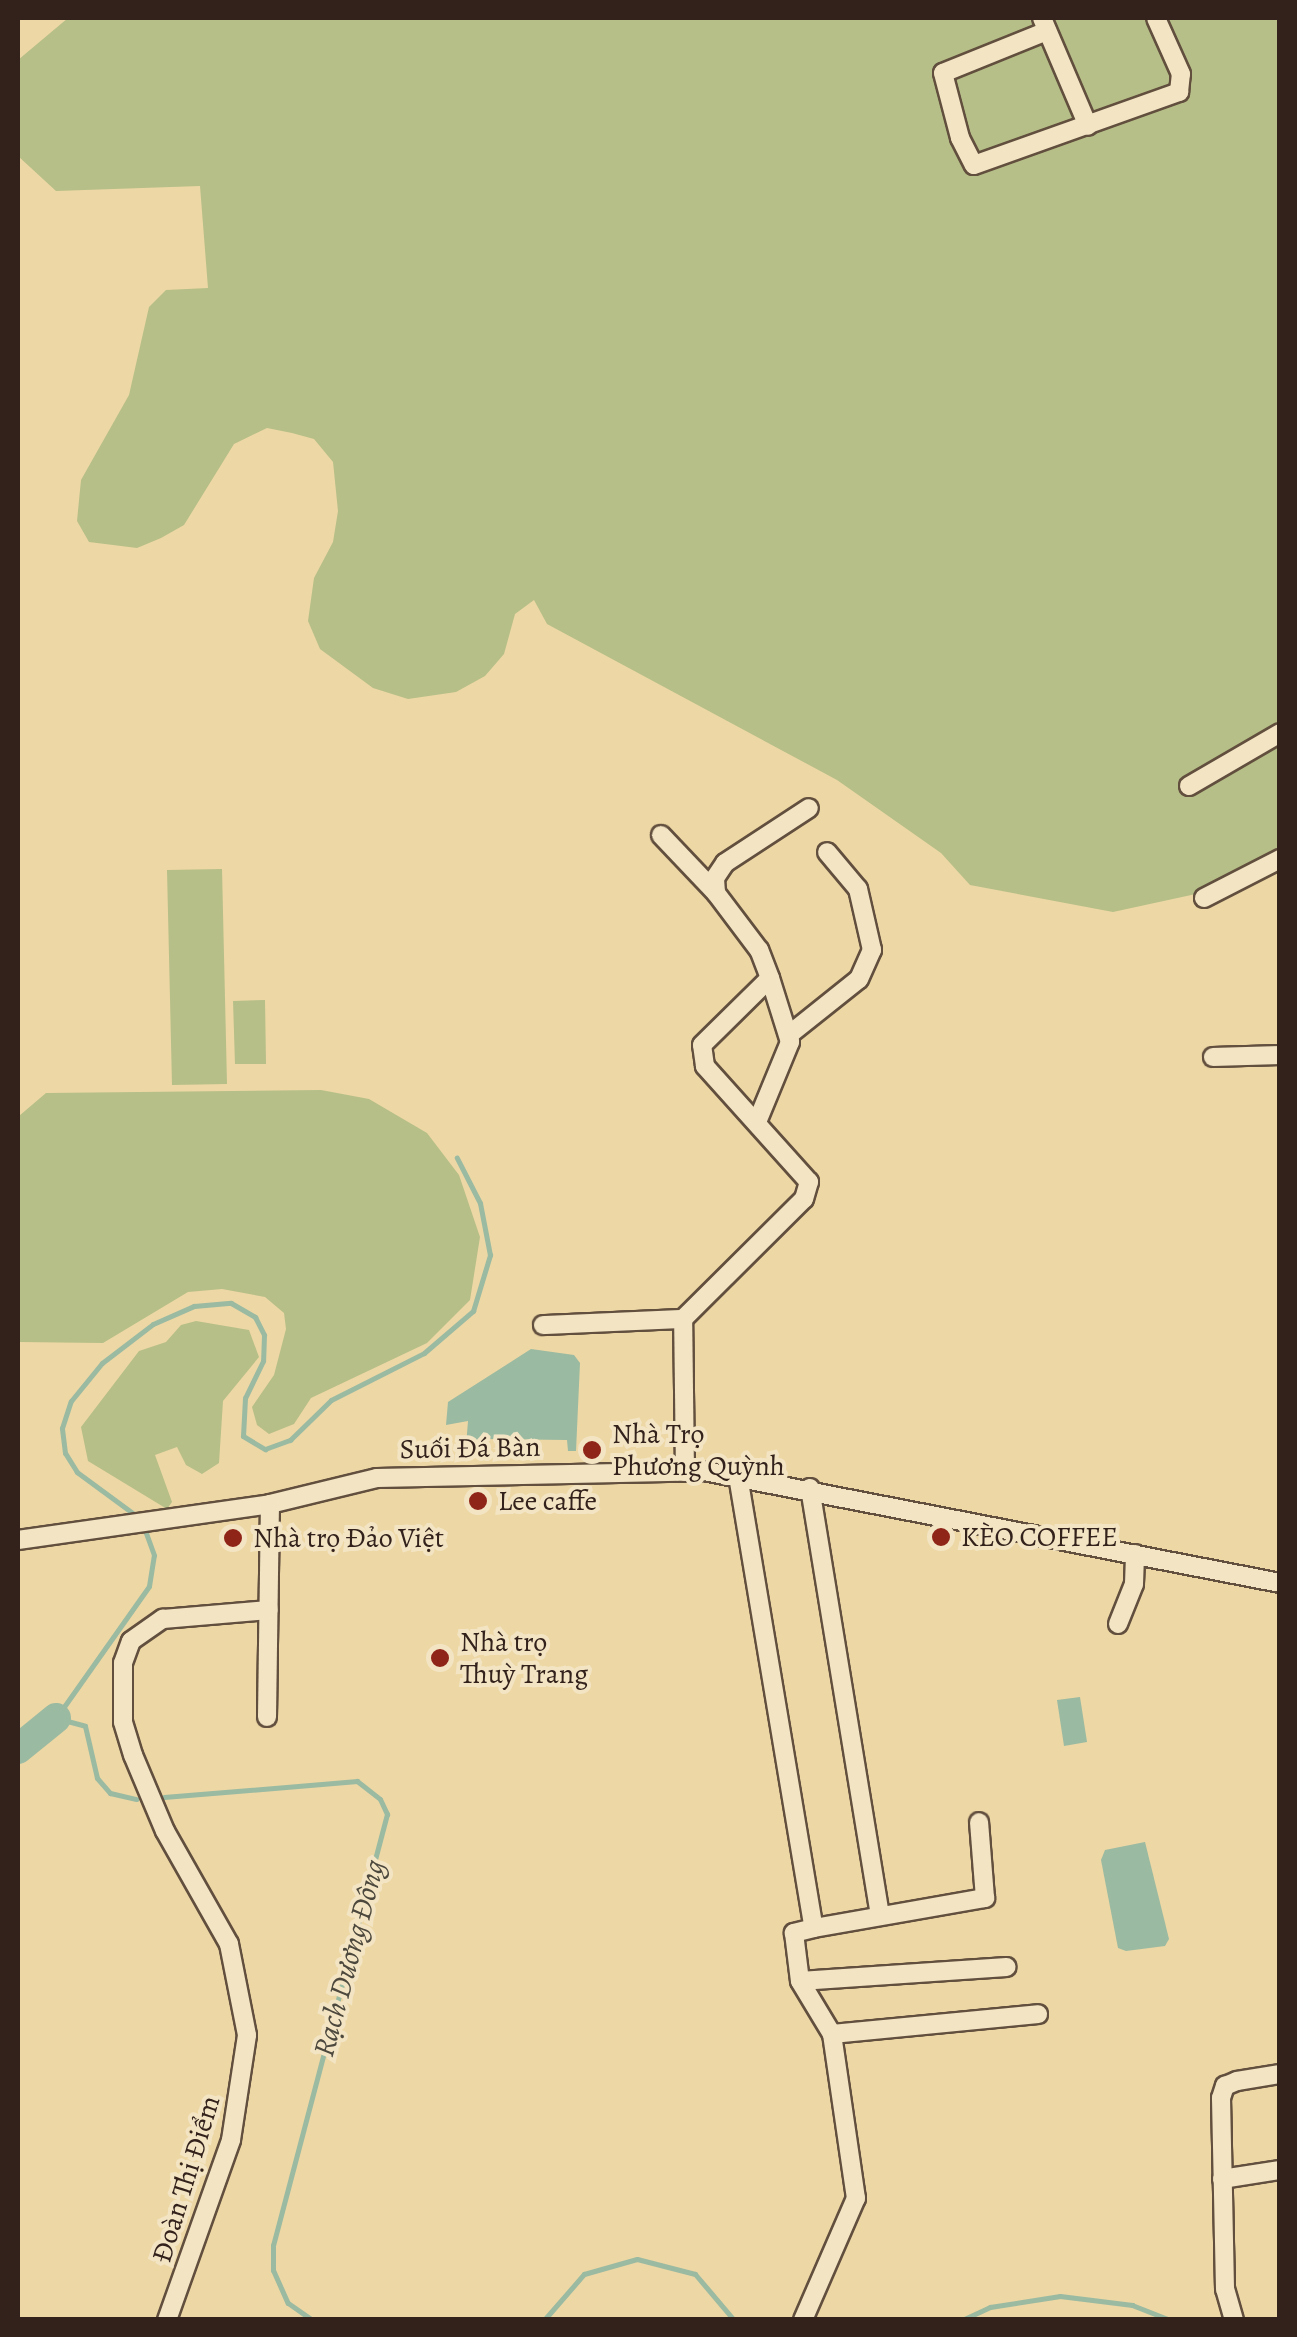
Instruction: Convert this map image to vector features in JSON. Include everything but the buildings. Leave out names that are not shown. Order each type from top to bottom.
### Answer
[{"type":"street","points":[[1088,126],[1045,24],[943,73],[964,148],[978,166],[1088,126],[1183,88],[1156,18]]},
{"type":"street","points":[[1189,786],[1280,734]]},
{"type":"street","points":[[716,893],[715,878],[725,863],[809,808]]},
{"type":"street","points":[[660,836],[716,893],[759,950],[790,1034]]},
{"type":"street","points":[[757,1122],[790,1034],[859,980],[872,950],[858,889],[828,852]]},
{"type":"street","points":[[1204,898],[1280,859]]},
{"type":"street","points":[[544,1325],[683,1318],[808,1190],[806,1174],[705,1066],[702,1045],[770,978]]},
{"type":"street","points":[[1213,1057],[1280,1055]]},
{"type":"street","points":[[683,1318],[685,1472]]},
{"type":"street","name":"Suối Đá Bàn","points":[[18,1540],[270,1504],[377,1478],[685,1472],[810,1488],[1280,1583]]},
{"type":"street","points":[[738,1476],[814,1928]]},
{"type":"street","points":[[810,1488],[880,1916]]},
{"type":"street","points":[[268,1717],[270,1504]]},
{"type":"street","points":[[1118,1624],[1134,1584],[1135,1554]]},
{"type":"street","name":"Đoàn Thị Điểm","points":[[168,2320],[231,2140],[247,2034],[229,1944],[166,1831],[123,1722],[122,1663],[131,1641],[163,1619],[269,1610]]},
{"type":"street","points":[[803,2320],[856,2198],[832,2034],[800,1981],[794,1933],[985,1898],[979,1822]]},
{"type":"street","points":[[800,1981],[1008,1967]]},
{"type":"street","points":[[832,2034],[1038,2014]]},
{"type":"street","points":[[1234,2320],[1225,2289],[1225,2086],[1280,2074]]},
{"type":"street","points":[[1222,2179],[1280,2170]]},
{"type":"shaded area","points":[[68,18],[1279,18],[1279,855],[1205,892],[1113,912],[970,885],[941,853],[837,780],[547,624],[534,600],[515,614],[504,654],[485,676],[456,692],[408,699],[373,688],[320,649],[308,621],[314,578],[333,542],[338,511],[333,462],[314,439],[292,433],[267,428],[234,444],[184,525],[161,538],[137,548],[89,542],[77,521],[81,480],[129,395],[149,307],[166,290],[208,288],[200,186],[56,191],[18,156],[18,60]]},
{"type":"shaded area","points":[[222,869],[227,1084],[172,1085],[167,870]]},
{"type":"shaded area","points":[[265,1000],[266,1064],[235,1064],[233,1001]]},
{"type":"shaded area","points":[[321,1090],[369,1099],[427,1133],[459,1175],[480,1237],[470,1300],[427,1343],[311,1398],[294,1424],[269,1434],[257,1425],[252,1407],[274,1375],[286,1329],[284,1313],[265,1297],[222,1289],[188,1292],[103,1343],[18,1342],[19,1116],[46,1093]]},
{"type":"shaded area","points":[[196,1321],[249,1330],[259,1357],[223,1401],[219,1463],[202,1474],[186,1465],[177,1447],[155,1455],[172,1502],[167,1509],[88,1461],[81,1427],[139,1351],[166,1342],[181,1325]]},
{"type":"shaded area","points":[[531,1349],[574,1355],[580,1363],[576,1451],[568,1451],[567,1440],[480,1439],[466,1446],[468,1421],[446,1425],[448,1402]]},
{"type":"shaded area","points":[[1080,1697],[1087,1742],[1064,1746],[1057,1700]]},
{"type":"shaded area","points":[[1145,1842],[1169,1939],[1165,1946],[1126,1951],[1118,1948],[1101,1860],[1105,1850]]},
{"type":"waterway","points":[[138,1517],[77,1472],[65,1453],[62,1428],[71,1401],[102,1363],[153,1324],[194,1306],[231,1303],[255,1317],[264,1335],[263,1361],[245,1398],[243,1436],[265,1449],[290,1440],[331,1400],[424,1353],[473,1311],[490,1255],[480,1203],[457,1158]]},
{"type":"waterway","points":[[56,1718],[149,1586],[154,1555],[144,1527]]},
{"type":"waterway","name":"Rạch Dương Đông","points":[[56,1718],[85,1726],[97,1778],[110,1793],[136,1799]]},
{"type":"waterway","name":"Rạch Dương Đông","points":[[18,1749],[56,1718]]},
{"type":"waterway","name":"Rạch Dương Đông","points":[[164,1797],[357,1781],[380,1799],[387,1814],[273,2245],[273,2270],[288,2303],[312,2320]]},
{"type":"waterway","name":"Rạch Dương Đông","points":[[544,2320],[584,2274],[637,2259],[695,2274],[734,2320]]},
{"type":"waterway","name":"Rạch Dương Đông","points":[[962,2320],[990,2307],[1060,2296],[1132,2305],[1170,2320]]},
{"type":"place","name":"Nhà Trọ Phương Quỳnh","points":[[592,1450]]},
{"type":"place","name":"Lee caffe","points":[[478,1501]]},
{"type":"place","name":"KÈO COFFEE","points":[[941,1537]]},
{"type":"place","name":"Nhà trọ Đảo Việt","points":[[233,1538]]},
{"type":"place","name":"Nhà trọ Thuỳ Trang","points":[[440,1658]]}]
